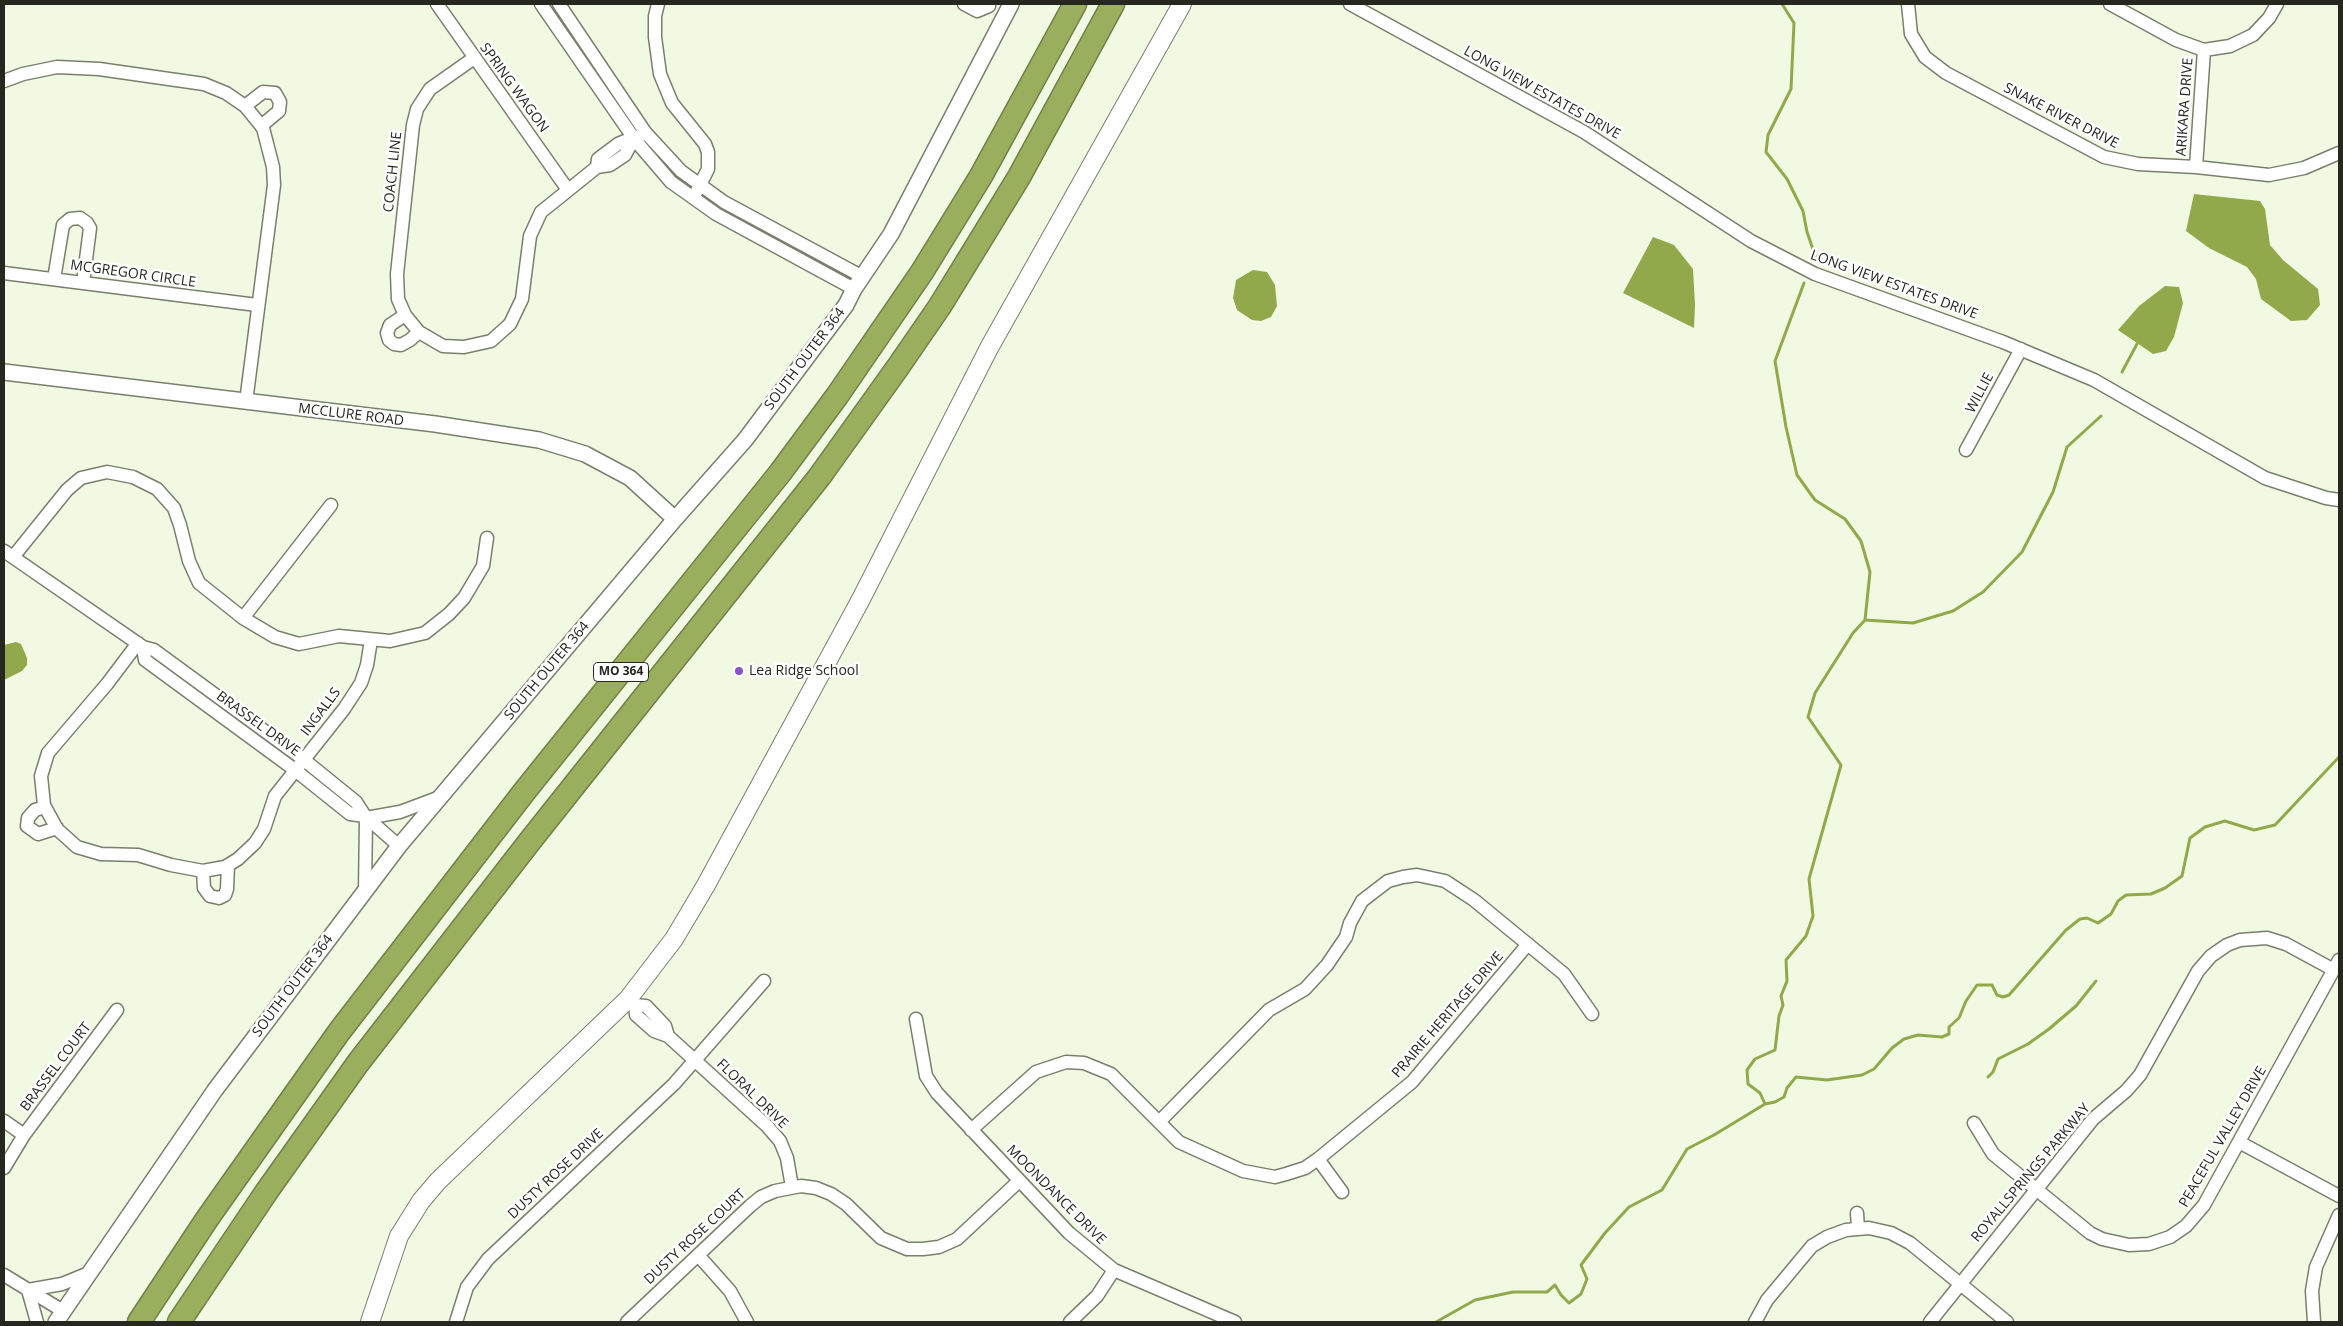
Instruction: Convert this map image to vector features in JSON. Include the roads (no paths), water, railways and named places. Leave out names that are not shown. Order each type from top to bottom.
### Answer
[{"type":"highway","name":"MO 364","points":[[139,1322],[207,1219],[339,1032],[524,792],[780,473],[837,396],[913,286],[976,184],[1075,4]]},
{"type":"highway","name":"MO 364","points":[[179,1322],[273,1183],[358,1063],[555,810],[820,476],[893,375],[940,306],[1004,202],[1113,4]]},
{"type":"main road","points":[[370,1322],[399,1236],[421,1201],[438,1181],[632,1002],[674,939],[706,885],[860,602],[989,348],[1182,4]]},
{"type":"street","name":"SPRING WAGON","points":[[437,4],[568,190]]},
{"type":"street","points":[[541,4],[637,138],[671,182],[716,214],[858,283]]},
{"type":"street","points":[[559,4],[637,138],[724,202],[858,283]]},
{"type":"street","points":[[658,4],[655,16],[655,37],[660,74],[672,103],[705,144],[708,152],[708,169],[693,198]]},
{"type":"street","points":[[964,4],[977,11],[988,5],[1008,9]]},
{"type":"street","name":"LONG VIEW ESTATES DRIVE","points":[[1350,4],[1584,132],[1751,241],[1815,274],[2021,349],[2094,380],[2265,478],[2326,498],[2339,500]]},
{"type":"street","name":"SNAKE RIVER DRIVE","points":[[1908,4],[1911,34],[1925,57],[1946,74],[2104,157],[2138,164],[2269,174],[2304,168],[2339,153]]},
{"type":"street","points":[[2110,4],[2176,40],[2204,50],[2230,46],[2253,35],[2269,18],[2277,4]]},
{"type":"street","name":"SOUTH OUTER 364","points":[[59,1317],[215,1090],[365,891],[440,798],[675,519],[745,440],[846,305],[858,283],[891,234],[1008,9]]},
{"type":"street","name":"ARIKARA DRIVE","points":[[2196,167],[2204,50]]},
{"type":"street","name":"COACH LINE","points":[[474,58],[430,89],[417,109],[413,125],[397,274],[398,299],[418,332],[443,346],[464,347],[491,341],[510,324],[522,299],[530,236],[541,212],[597,167],[598,158],[618,144],[637,138]]},
{"type":"street","points":[[4,81],[23,74],[56,67],[99,69],[204,84],[226,93],[245,106],[261,126],[270,149],[274,185],[246,402]]},
{"type":"street","points":[[245,106],[263,92],[275,93],[280,102],[280,110],[261,126]]},
{"type":"street","points":[[54,279],[63,225],[70,219],[80,218],[90,228],[83,283]]},
{"type":"street","name":"MCGREGOR CIRCLE","points":[[4,273],[258,306]]},
{"type":"street","points":[[406,315],[390,324],[387,334],[389,340],[394,344],[401,345],[418,332]]},
{"type":"street","name":"WILLIE","points":[[1966,450],[2021,349]]},
{"type":"street","name":"MCCLURE ROAD","points":[[4,372],[435,424],[539,440],[585,454],[630,478],[675,519]]},
{"type":"street","points":[[9,554],[67,490],[81,478],[107,472],[133,477],[157,489],[174,508],[189,561],[199,583],[243,618],[275,637],[299,644],[339,636],[390,641],[425,633],[449,614],[464,598],[483,566],[487,538]]},
{"type":"street","points":[[243,618],[331,505]]},
{"type":"street","name":"BRASSEL DRIVE","points":[[9,554],[140,645],[154,650],[303,759],[356,802],[366,817],[400,846]]},
{"type":"street","name":"INGALLS","points":[[140,645],[48,753],[41,776],[44,807],[57,828],[77,847],[101,854],[138,855],[171,865],[202,871],[228,865],[238,859],[255,843],[264,829],[274,796],[344,709],[361,683],[367,665],[371,640]]},
{"type":"street","name":"BRASSEL DRIVE","points":[[140,645],[146,660],[295,770],[350,814],[366,817],[400,812],[440,798]]},
{"type":"street","points":[[44,807],[35,810],[28,818],[27,826],[38,834],[57,828]]},
{"type":"street","points":[[365,891],[366,817]]},
{"type":"street","points":[[202,871],[204,888],[210,896],[218,898],[225,895],[227,889],[228,865]]},
{"type":"street","points":[[1159,1122],[1269,1010],[1305,989],[1327,965],[1346,937],[1350,922],[1362,901],[1388,881],[1417,875],[1445,881],[1474,900],[1564,974],[1592,1014]]},
{"type":"street","name":"ROYALLSPRINGS PARKWAY","points":[[1930,1322],[2094,1118],[2126,1091],[2138,1078],[2198,971],[2215,952],[2240,940],[2267,938],[2337,965]]},
{"type":"street","name":"PRAIRIE HERITAGE DRIVE","points":[[971,1130],[1036,1072],[1066,1062],[1096,1066],[1111,1074],[1179,1142],[1243,1171],[1275,1177],[1304,1168],[1318,1159],[1412,1082],[1528,944]]},
{"type":"street","name":"PEACEFUL VALLEY DRIVE","points":[[1974,1123],[1992,1154],[2073,1221],[2102,1239],[2129,1245],[2155,1243],[2176,1234],[2196,1217],[2337,965]]},
{"type":"street","name":"DUSTY ROSE DRIVE","points":[[456,1322],[467,1286],[488,1259],[695,1061],[764,981]]},
{"type":"street","name":"FLORAL DRIVE","points":[[632,1002],[646,1006],[665,1026],[668,1036],[767,1126],[780,1141],[787,1158],[792,1186]]},
{"type":"street","name":"BRASSEL COURT","points":[[4,1168],[24,1135],[117,1010]]},
{"type":"street","name":"MOONDANCE DRIVE","points":[[916,1019],[926,1076],[937,1093],[1074,1238],[1114,1270],[1235,1322]]},
{"type":"street","points":[[4,1121],[24,1135]]},
{"type":"street","points":[[2239,1142],[2339,1196]]},
{"type":"street","points":[[1318,1159],[1342,1192]]},
{"type":"street","points":[[792,1186],[816,1188],[831,1194],[846,1204],[881,1238],[907,1249],[923,1249],[939,1247],[957,1239],[1019,1181]]},
{"type":"street","name":"DUSTY ROSE COURT","points":[[627,1322],[761,1197],[792,1186]]},
{"type":"street","points":[[1857,1214],[1858,1229]]},
{"type":"street","points":[[2314,1322],[2312,1291],[2314,1273],[2339,1215]]},
{"type":"street","points":[[1755,1322],[1768,1300],[1812,1246],[1833,1234],[1858,1229],[1877,1229],[1910,1243],[2007,1322]]},
{"type":"street","points":[[698,1255],[730,1291],[747,1322]]},
{"type":"street","points":[[1070,1322],[1097,1296],[1114,1270]]},
{"type":"street","points":[[28,1290],[62,1284],[89,1273]]},
{"type":"street","points":[[4,1275],[28,1290],[59,1317]]},
{"type":"street","points":[[28,1290],[37,1322]]},
{"type":"waterway","points":[[1782,4],[1794,23],[1791,89],[1768,135],[1766,152],[1787,179],[1803,211],[1807,232],[1816,258]]},
{"type":"waterway","points":[[1765,1104],[1760,1093],[1748,1084],[1747,1070],[1755,1059],[1775,1050],[1779,1016],[1783,1005],[1781,996],[1787,981],[1786,960],[1806,936],[1813,916],[1809,879],[1841,765],[1808,717],[1815,693],[1853,633],[1865,620],[1870,572],[1861,541],[1845,519],[1815,500],[1797,475],[1786,427],[1775,361],[1804,283]]},
{"type":"waterway","points":[[2122,372],[2137,344]]},
{"type":"waterway","points":[[1865,620],[1913,623],[1953,611],[1983,592],[2022,552],[2053,492],[2067,447],[2101,416]]},
{"type":"waterway","points":[[1436,1322],[1475,1300],[1513,1292],[1547,1292],[1555,1285],[1569,1303],[1581,1294],[1587,1279],[1581,1265],[1605,1233],[1629,1207],[1662,1190],[1687,1149],[1765,1104],[1775,1102],[1784,1097],[1787,1088],[1796,1077],[1827,1080],[1862,1075],[1874,1069],[1892,1048],[1904,1039],[1918,1035],[1942,1037],[1949,1034],[1949,1027],[1959,1018],[1966,1001],[1977,985],[1992,985],[1997,995],[2003,997],[2009,995],[2066,930],[2080,919],[2087,918],[2098,923],[2111,914],[2118,901],[2126,895],[2151,894],[2165,888],[2182,876],[2190,838],[2205,827],[2225,821],[2254,830],[2275,825],[2339,757]]},
{"type":"waterway","points":[[1988,1077],[1993,1072],[1998,1059],[2028,1044],[2049,1029],[2076,1006],[2096,981]]},
{"type":"place","name":"Lea Ridge School","points":[[739,671]]}]
